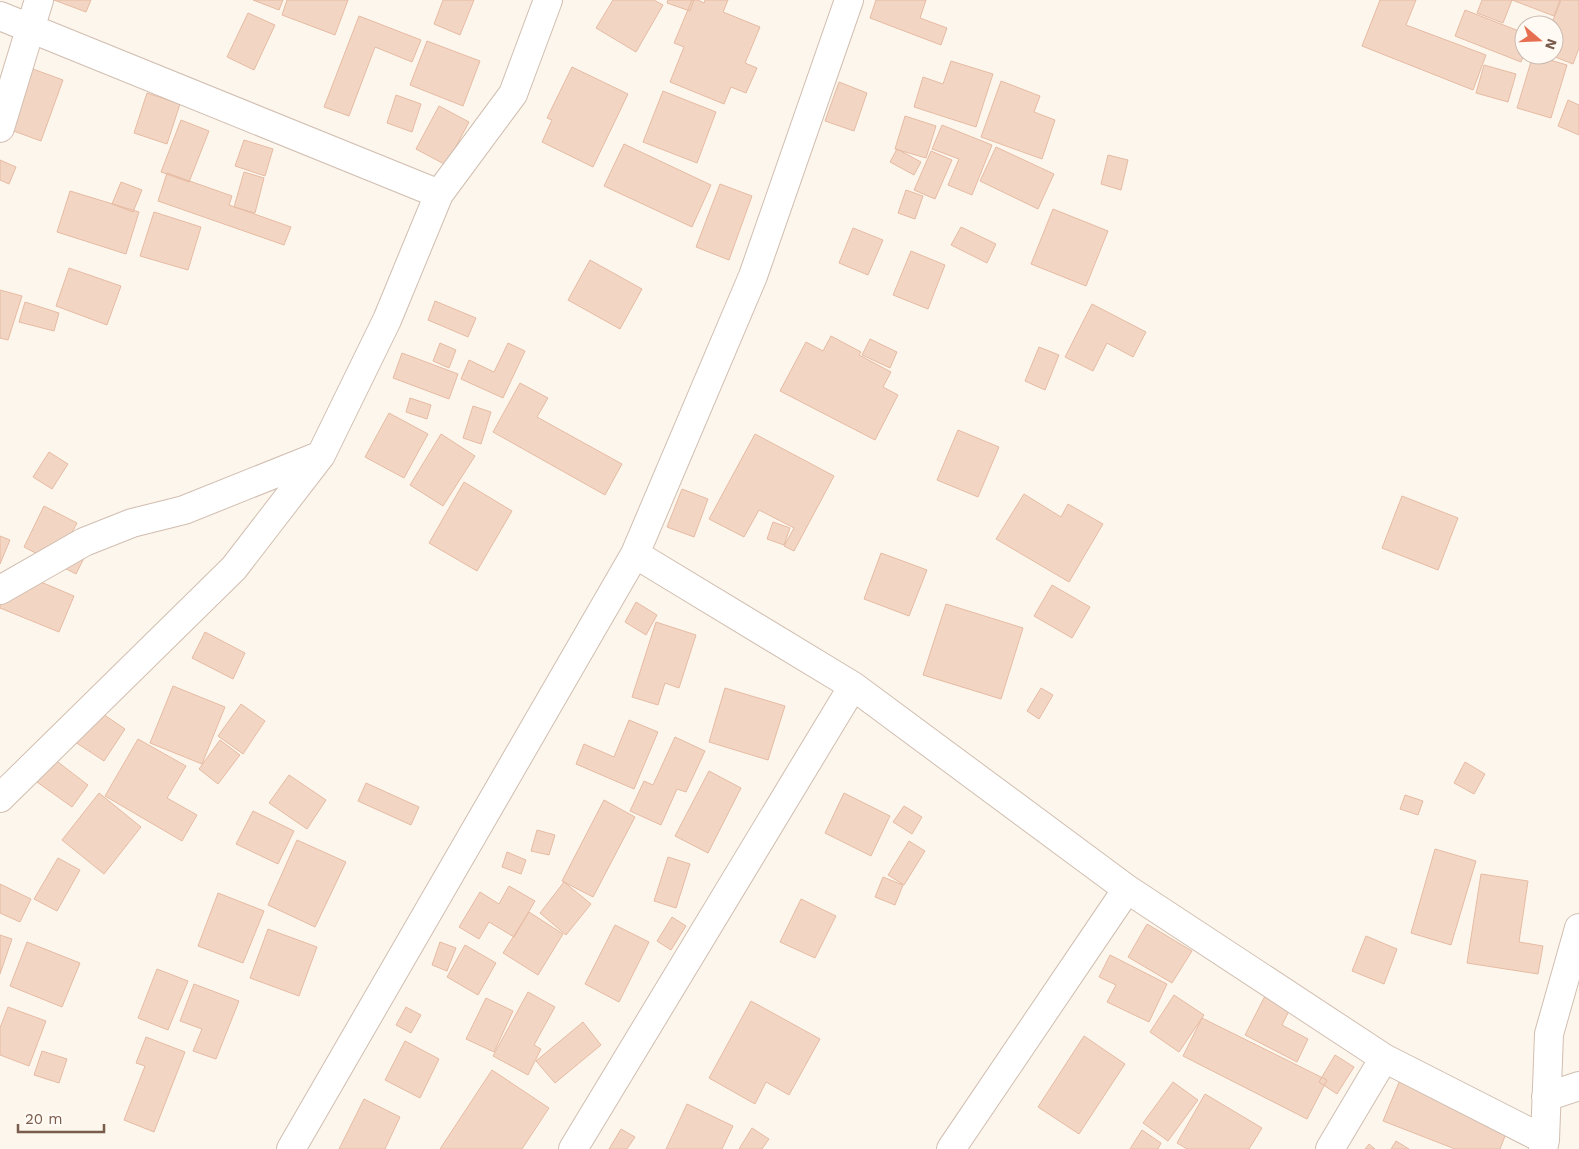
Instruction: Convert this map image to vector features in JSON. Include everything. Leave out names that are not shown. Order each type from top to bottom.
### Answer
[{"type":"street","points":[[0,128],[40,0]]},
{"type":"street","points":[[0,798],[234,568],[321,456],[388,320],[439,194],[513,94],[548,0]]},
{"type":"street","points":[[291,1149],[636,554],[753,276],[849,0]]},
{"type":"street","points":[[0,16],[439,194]]},
{"type":"street","points":[[0,590],[84,542],[132,523],[184,510],[321,456]]},
{"type":"street","points":[[636,554],[853,686],[1127,889],[1384,1058],[1544,1144],[1549,1034],[1579,928]]},
{"type":"street","points":[[573,1149],[853,686]]},
{"type":"street","points":[[951,1149],[1127,889]]},
{"type":"street","points":[[1330,1149],[1384,1058]]},
{"type":"street","points":[[1546,1097],[1579,1086]]},
{"type":"building","points":[[54,0],[91,0],[86,12]]},
{"type":"building","points":[[253,0],[283,0],[279,10]]},
{"type":"building","points":[[287,0],[348,0],[335,35],[282,15]]},
{"type":"building","points":[[443,0],[474,0],[460,35],[434,24]]},
{"type":"building","points":[[613,0],[654,0],[663,5],[636,52],[596,28]]},
{"type":"building","points":[[668,0],[694,0],[690,11],[667,3]]},
{"type":"building","points":[[692,0],[704,3],[705,0],[728,0],[723,12],[760,27],[745,63],[757,68],[746,93],[731,87],[724,104],[670,82],[684,47],[674,43]]},
{"type":"building","points":[[876,0],[926,0],[920,18],[947,28],[941,45],[870,18]]},
{"type":"building","points":[[1380,0],[1416,0],[1406,25],[1486,55],[1473,90],[1362,46]]},
{"type":"building","points":[[1482,0],[1512,0],[1503,23],[1477,13]]},
{"type":"building","points":[[1512,0],[1560,0],[1554,15]]},
{"type":"building","points":[[1561,0],[1579,0],[1579,48],[1573,64],[1564,60],[1564,15],[1555,15]]},
{"type":"building","points":[[1465,10],[1514,29],[1514,59],[1455,36]]},
{"type":"building","points":[[248,13],[275,25],[254,70],[227,57]]},
{"type":"building","points":[[359,16],[421,40],[412,62],[375,47],[349,116],[324,107]]},
{"type":"building","points":[[427,41],[480,61],[463,106],[410,85]]},
{"type":"building","points":[[951,61],[993,74],[976,127],[914,107],[923,77],[943,84]]},
{"type":"building","points":[[22,65],[63,80],[41,141],[0,126]]},
{"type":"building","points":[[1484,65],[1516,74],[1508,102],[1476,93]]},
{"type":"building","points":[[1530,65],[1567,65],[1551,118],[1517,108]]},
{"type":"building","points":[[572,67],[628,94],[593,167],[542,142],[552,120],[547,118]]},
{"type":"building","points":[[1001,81],[1040,96],[1034,112],[1055,120],[1042,159],[981,137]]},
{"type":"building","points":[[839,82],[867,93],[854,131],[825,121]]},
{"type":"building","points":[[663,91],[716,112],[697,163],[643,142]]},
{"type":"building","points":[[147,93],[180,104],[167,144],[134,133]]},
{"type":"building","points":[[396,95],[421,104],[412,132],[387,123]]},
{"type":"building","points":[[1568,100],[1579,105],[1579,135],[1558,126]]},
{"type":"building","points":[[439,106],[469,122],[446,165],[416,149]]},
{"type":"building","points":[[905,116],[936,126],[926,158],[895,149]]},
{"type":"building","points":[[181,120],[209,131],[189,182],[161,172]]},
{"type":"building","points":[[942,125],[992,145],[972,195],[948,185],[959,159],[932,149]]},
{"type":"building","points":[[244,140],[273,149],[265,176],[235,166]]},
{"type":"building","points":[[624,144],[711,185],[692,227],[604,186]]},
{"type":"building","points":[[996,147],[1054,174],[1038,209],[980,181]]},
{"type":"building","points":[[897,149],[921,162],[914,175],[890,162]]},
{"type":"building","points":[[931,151],[952,160],[935,199],[914,190]]},
{"type":"building","points":[[1108,155],[1128,160],[1121,190],[1101,184]]},
{"type":"building","points":[[0,160],[16,167],[9,184],[0,180]]},
{"type":"building","points":[[244,172],[264,178],[255,213],[234,207]]},
{"type":"building","points":[[167,173],[232,196],[229,205],[291,227],[284,245],[158,201]]},
{"type":"building","points":[[121,182],[142,190],[133,212],[112,204]]},
{"type":"building","points":[[720,184],[752,196],[729,260],[696,247]]},
{"type":"building","points":[[906,190],[923,196],[915,219],[898,213]]},
{"type":"building","points":[[70,191],[139,212],[126,254],[57,232]]},
{"type":"building","points":[[1053,209],[1108,231],[1086,286],[1031,264]]},
{"type":"building","points":[[154,212],[201,227],[188,270],[140,256]]},
{"type":"building","points":[[961,227],[996,244],[987,263],[951,245]]},
{"type":"building","points":[[853,228],[883,240],[868,275],[839,263]]},
{"type":"building","points":[[911,251],[945,265],[928,309],[893,295]]},
{"type":"building","points":[[590,260],[642,289],[620,329],[568,300]]},
{"type":"building","points":[[69,268],[121,286],[107,325],[56,306]]},
{"type":"building","points":[[0,290],[22,296],[8,340],[0,338]]},
{"type":"building","points":[[435,301],[476,318],[468,337],[428,320]]},
{"type":"building","points":[[25,302],[59,313],[54,331],[19,322]]},
{"type":"building","points":[[1092,304],[1146,332],[1133,357],[1107,343],[1093,371],[1065,357]]},
{"type":"building","points":[[831,336],[861,352],[859,355],[891,372],[883,387],[898,395],[875,440],[780,391],[806,342],[823,351]]},
{"type":"building","points":[[870,339],[897,352],[890,368],[862,355]]},
{"type":"building","points":[[440,343],[456,350],[449,368],[433,361]]},
{"type":"building","points":[[508,343],[525,351],[503,398],[461,379],[469,360],[494,372]]},
{"type":"building","points":[[1039,347],[1059,355],[1045,390],[1025,381]]},
{"type":"building","points":[[402,353],[458,374],[449,399],[393,378]]},
{"type":"building","points":[[520,383],[548,398],[537,417],[622,464],[605,495],[493,432]]},
{"type":"building","points":[[410,398],[431,405],[427,419],[406,412]]},
{"type":"building","points":[[473,406],[491,412],[481,444],[463,438]]},
{"type":"building","points":[[389,413],[428,434],[404,478],[365,457]]},
{"type":"building","points":[[958,430],[999,447],[978,497],[937,480]]},
{"type":"building","points":[[441,434],[475,456],[443,506],[410,485]]},
{"type":"building","points":[[755,434],[834,476],[794,551],[784,546],[794,528],[759,510],[744,537],[709,519]]},
{"type":"building","points":[[49,452],[68,464],[52,489],[33,477]]},
{"type":"building","points":[[464,482],[512,511],[477,571],[429,543]]},
{"type":"building","points":[[682,489],[708,499],[694,537],[667,527]]},
{"type":"building","points":[[1024,494],[1061,517],[1068,504],[1103,524],[1069,582],[996,539]]},
{"type":"building","points":[[1402,496],[1458,518],[1438,570],[1382,548]]},
{"type":"building","points":[[44,506],[77,523],[66,544],[86,554],[76,574],[24,547]]},
{"type":"building","points":[[773,522],[790,528],[784,545],[767,539]]},
{"type":"building","points":[[0,536],[10,540],[0,564]]},
{"type":"building","points":[[881,553],[927,570],[909,616],[864,599]]},
{"type":"building","points":[[10,569],[74,596],[59,632],[0,608],[0,593]]},
{"type":"building","points":[[1052,585],[1090,607],[1072,638],[1034,616]]},
{"type":"building","points":[[636,602],[657,615],[646,635],[625,622]]},
{"type":"building","points":[[946,604],[1023,628],[1001,699],[923,675]]},
{"type":"building","points":[[656,622],[696,635],[679,688],[665,683],[658,705],[632,697]]},
{"type":"building","points":[[205,632],[245,653],[233,679],[192,658]]},
{"type":"building","points":[[173,686],[225,707],[202,764],[150,743]]},
{"type":"building","points":[[725,688],[785,706],[768,760],[709,742]]},
{"type":"building","points":[[1041,688],[1053,695],[1039,719],[1027,711]]},
{"type":"building","points":[[241,704],[265,721],[243,754],[218,736]]},
{"type":"building","points":[[91,706],[125,729],[104,761],[69,738]]},
{"type":"building","points":[[629,720],[658,732],[634,789],[576,764],[584,744],[614,757]]},
{"type":"building","points":[[675,737],[705,751],[686,792],[677,789],[661,825],[630,811],[644,781],[653,785]]},
{"type":"building","points":[[138,739],[186,766],[167,798],[197,815],[182,841],[105,796]]},
{"type":"building","points":[[220,740],[240,755],[218,784],[199,769]]},
{"type":"building","points":[[54,759],[88,785],[72,807],[37,782]]},
{"type":"building","points":[[1465,762],[1485,774],[1474,794],[1454,783]]},
{"type":"building","points":[[709,771],[741,788],[708,853],[675,836]]},
{"type":"building","points":[[289,775],[326,800],[307,829],[269,803]]},
{"type":"building","points":[[366,783],[419,807],[411,825],[358,801]]},
{"type":"building","points":[[99,793],[141,827],[104,874],[62,840]]},
{"type":"building","points":[[844,793],[890,816],[871,856],[825,833]]},
{"type":"building","points":[[1405,795],[1423,801],[1418,815],[1400,809]]},
{"type":"building","points":[[604,800],[635,817],[593,897],[562,881]]},
{"type":"building","points":[[904,806],[922,817],[912,834],[893,822]]},
{"type":"building","points":[[253,811],[294,831],[278,864],[236,844]]},
{"type":"building","points":[[537,830],[555,835],[549,855],[531,851]]},
{"type":"building","points":[[297,840],[346,862],[315,927],[268,905]]},
{"type":"building","points":[[909,841],[925,851],[904,885],[888,875]]},
{"type":"building","points":[[1435,849],[1476,861],[1451,945],[1411,933]]},
{"type":"building","points":[[507,852],[526,860],[521,874],[502,867]]},
{"type":"building","points":[[668,857],[690,864],[676,908],[654,901]]},
{"type":"building","points":[[58,858],[80,870],[57,911],[34,899]]},
{"type":"building","points":[[1481,874],[1528,881],[1519,942],[1543,946],[1538,974],[1467,963]]},
{"type":"building","points":[[883,877],[903,885],[895,905],[875,897]]},
{"type":"building","points":[[564,882],[591,904],[566,935],[540,913]]},
{"type":"building","points":[[0,884],[31,899],[20,922],[0,913]]},
{"type":"building","points":[[509,886],[535,901],[514,937],[489,922],[479,939],[459,927],[480,892],[499,904]]},
{"type":"building","points":[[218,893],[264,911],[243,963],[198,946]]},
{"type":"building","points":[[801,899],[836,916],[815,958],[780,942]]},
{"type":"building","points":[[529,912],[563,934],[538,975],[503,953]]},
{"type":"building","points":[[672,917],[686,926],[671,950],[657,941]]},
{"type":"building","points":[[1147,924],[1192,951],[1172,983],[1128,957]]},
{"type":"building","points":[[615,925],[649,942],[619,1002],[585,984]]},
{"type":"building","points":[[268,929],[317,947],[299,996],[250,978]]},
{"type":"building","points":[[0,935],[12,939],[0,974]]},
{"type":"building","points":[[1366,936],[1397,949],[1384,984],[1352,971]]},
{"type":"building","points":[[27,942],[80,963],[62,1007],[10,986]]},
{"type":"building","points":[[440,942],[456,948],[447,971],[432,965]]},
{"type":"building","points":[[465,945],[496,963],[478,995],[447,977]]},
{"type":"building","points":[[1110,955],[1167,984],[1149,1022],[1107,1002],[1116,985],[1099,977]]},
{"type":"building","points":[[157,969],[188,981],[168,1030],[138,1018]]},
{"type":"building","points":[[194,984],[239,1001],[216,1059],[193,1051],[202,1029],[180,1021]]},
{"type":"building","points":[[528,992],[555,1007],[534,1045],[541,1049],[528,1075],[493,1056]]},
{"type":"building","points":[[1174,995],[1204,1015],[1179,1052],[1150,1032]]},
{"type":"building","points":[[1265,996],[1290,1009],[1282,1025],[1308,1039],[1297,1062],[1245,1035]]},
{"type":"building","points":[[486,998],[513,1011],[494,1052],[466,1039]]},
{"type":"building","points":[[751,1001],[820,1039],[789,1095],[766,1082],[755,1104],[709,1078]]},
{"type":"building","points":[[8,1007],[46,1021],[29,1066],[0,1055],[0,1028]]},
{"type":"building","points":[[406,1007],[421,1015],[411,1033],[396,1025]]},
{"type":"building","points":[[1202,1018],[1327,1080],[1307,1119],[1183,1056]]},
{"type":"building","points":[[583,1022],[601,1045],[555,1083],[536,1061]]},
{"type":"building","points":[[1084,1036],[1125,1064],[1079,1134],[1038,1107]]},
{"type":"building","points":[[146,1037],[185,1052],[154,1132],[124,1120],[145,1066],[136,1063]]},
{"type":"building","points":[[405,1041],[439,1059],[420,1098],[385,1080]]},
{"type":"building","points":[[42,1051],[67,1059],[59,1083],[34,1075]]},
{"type":"building","points":[[1335,1055],[1354,1067],[1337,1094],[1319,1082]]},
{"type":"building","points":[[492,1070],[549,1108],[522,1149],[440,1149]]},
{"type":"building","points":[[1400,1080],[1510,1123],[1500,1149],[1455,1149],[1383,1121]]},
{"type":"building","points":[[1173,1082],[1198,1100],[1168,1141],[1143,1123]]},
{"type":"building","points":[[1205,1094],[1262,1128],[1249,1149],[1187,1149],[1177,1143]]},
{"type":"building","points":[[364,1099],[400,1117],[385,1149],[339,1149]]},
{"type":"building","points":[[687,1104],[733,1126],[722,1149],[666,1149]]},
{"type":"building","points":[[752,1128],[769,1139],[762,1149],[739,1149]]},
{"type":"building","points":[[621,1129],[635,1137],[627,1149],[609,1149]]},
{"type":"building","points":[[1142,1130],[1161,1143],[1158,1149],[1130,1149]]},
{"type":"building","points":[[1396,1141],[1409,1149],[1391,1149]]},
{"type":"building","points":[[1369,1144],[1375,1149],[1365,1149]]}]
